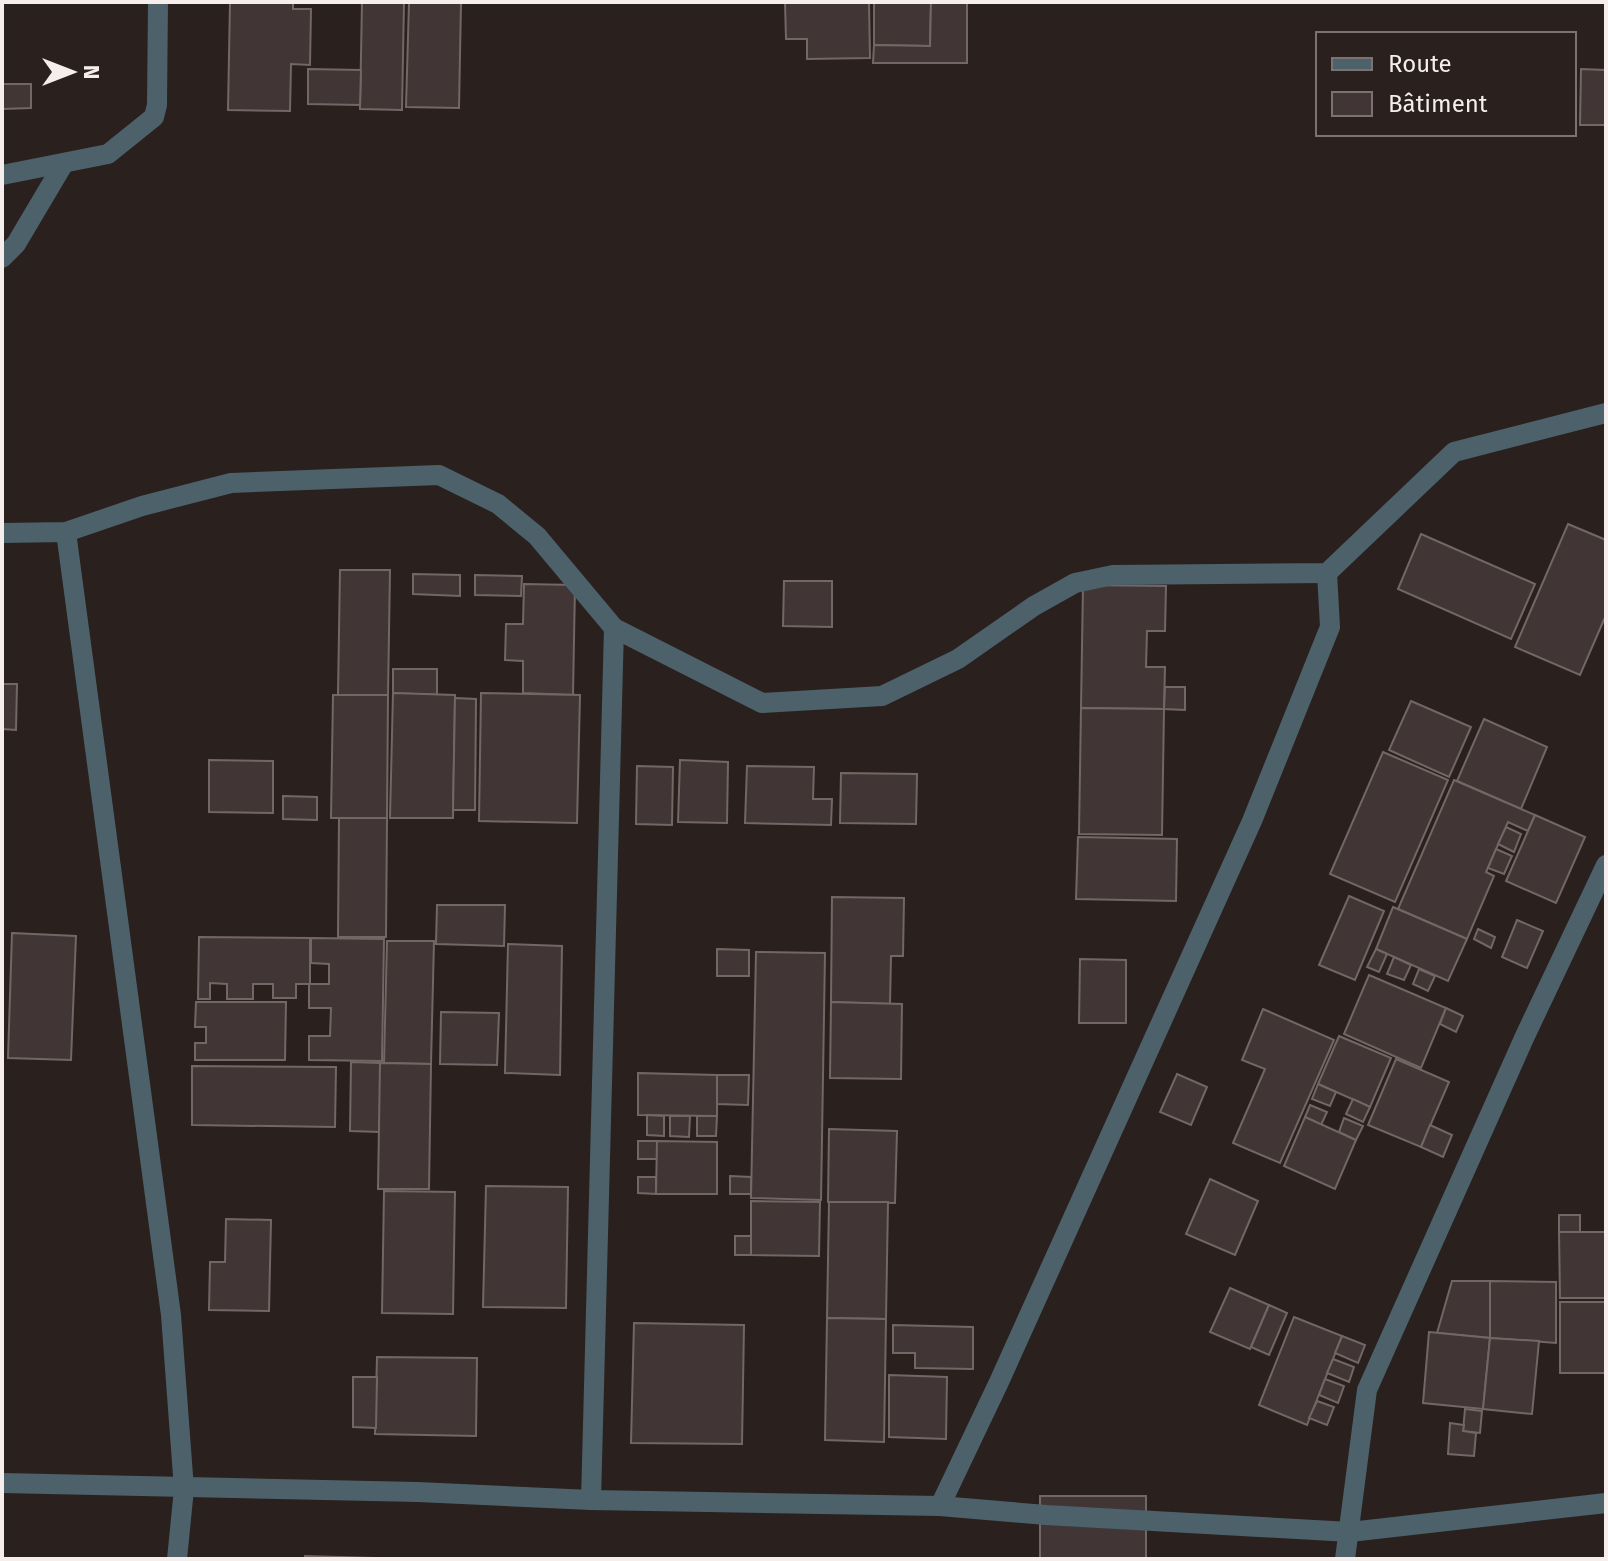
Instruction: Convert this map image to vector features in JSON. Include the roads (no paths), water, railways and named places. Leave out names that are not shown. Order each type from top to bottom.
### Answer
[{"type":"street","points":[[2,175],[108,154],[154,117],[157,105],[158,2]]},
{"type":"street","points":[[2,258],[16,244],[64,163]]},
{"type":"street","points":[[2,533],[66,532],[142,506],[231,483],[439,475],[498,504],[537,536],[614,628],[762,703],[816,702],[882,696],[958,659],[1034,606],[1075,583],[1113,575],[1327,573],[1454,452],[1606,413]]},
{"type":"street","points":[[66,532],[171,1315],[184,1489],[177,1559]]},
{"type":"street","points":[[940,1506],[1252,821],[1330,627],[1327,573]]},
{"type":"street","points":[[591,1500],[614,628]]},
{"type":"street","points":[[1345,1559],[1367,1390],[1512,1064],[1606,865]]},
{"type":"street","points":[[2,1483],[418,1492],[591,1500],[940,1506],[1350,1532],[1606,1503]]}]
